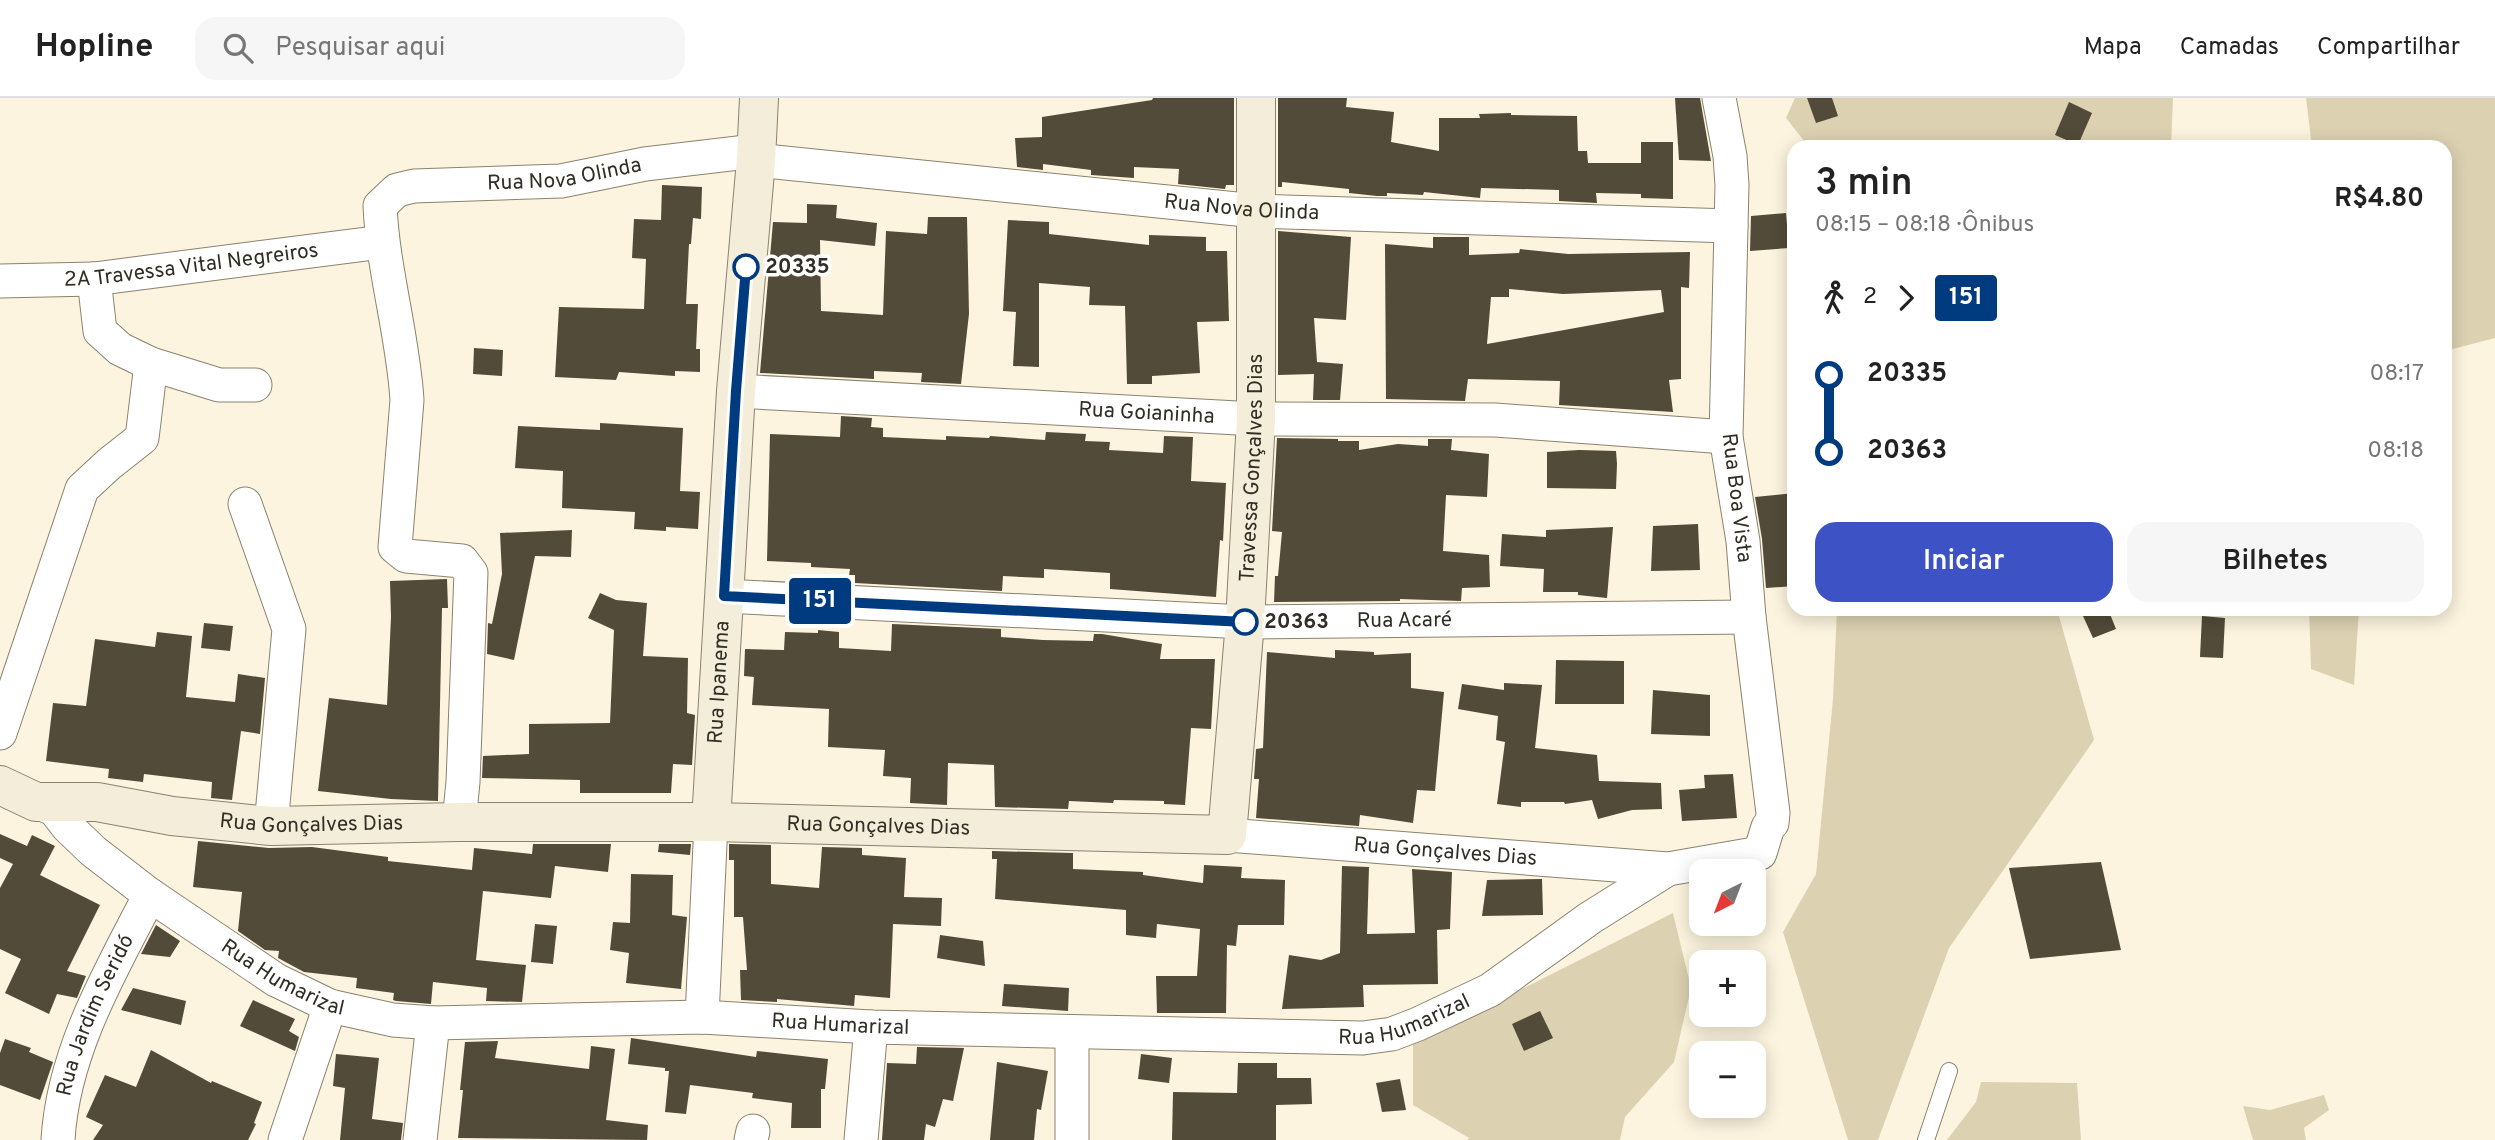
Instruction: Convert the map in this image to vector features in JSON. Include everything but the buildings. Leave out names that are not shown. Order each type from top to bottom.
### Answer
[{"type":"street","name":"Rua Ipanema","points":[[702,1017],[736,391],[758,98]]},
{"type":"street","name":"Travessa Gonçalves Dias","points":[[1227,835],[1245,622],[1256,419],[1256,98]]},
{"type":"street","name":"Rua Boa Vista","points":[[1719,98],[1730,156],[1726,436],[1743,541],[1749,617],[1773,813],[1772,823],[1768,827],[1760,853]]},
{"type":"street","name":"Rua Nova Olinda","points":[[382,242],[380,206],[397,190],[414,186],[561,181],[645,164],[755,156],[1256,211],[1731,226]]},
{"type":"street","name":"2A Travessa Vital Negreiros","points":[[0,281],[94,279],[382,242]]},
{"type":"street","points":[[382,242],[404,365],[407,400],[395,547],[406,556],[462,561],[471,572],[460,822]]},
{"type":"street","points":[[94,279],[100,331],[120,349],[151,364],[219,385],[255,385]]},
{"type":"street","points":[[0,733],[82,489],[142,438],[151,364]]},
{"type":"street","name":"Rua Goianinha","points":[[736,391],[1256,419],[1494,420],[1726,436]]},
{"type":"street","points":[[245,504],[289,629],[271,826]]},
{"type":"street","name":"Rua Acaré","points":[[724,596],[1245,622],[1749,617]]},
{"type":"street","name":"Rua Gonçalves Dias","points":[[0,785],[36,802],[97,802],[172,816],[271,826],[460,822],[711,822],[1227,835],[1668,869],[1760,853]]},
{"type":"street","name":"Rua Humarizal","points":[[36,802],[54,809],[93,851],[150,895],[276,980],[330,1006],[393,1020],[433,1023],[702,1017],[871,1027],[1363,1038],[1392,1034],[1490,990],[1590,918],[1668,869]]},
{"type":"street","name":"Rua Jardim Seridó","points":[[58,1140],[66,1081],[101,989],[150,895]]},
{"type":"street","points":[[285,1140],[330,1006]]},
{"type":"street","points":[[421,1140],[433,1023]]},
{"type":"street","points":[[861,1140],[871,1027]]},
{"type":"street","points":[[1072,1032],[1072,1140]]},
{"type":"lane","points":[[1926,1140],[1949,1071]]},
{"type":"shaded area","points":[[1795,98],[2173,98],[2171,140],[1803,140],[1786,118]]},
{"type":"shaded area","points":[[2306,98],[2495,98],[2495,338],[2452,349],[2452,140],[2311,140]]},
{"type":"shaded area","points":[[1837,616],[2059,616],[2094,740],[1949,948],[1878,1140],[1848,1140],[1783,932],[1816,874],[1833,699]]},
{"type":"shaded area","points":[[2309,616],[2359,616],[2354,685],[2311,669]]},
{"type":"shaded area","points":[[1673,913],[1689,980],[1689,997],[1674,1062],[1625,1117],[1620,1140],[1467,1140],[1469,1138],[1413,1105],[1413,1044]]},
{"type":"shaded area","points":[[1981,1082],[2077,1083],[2081,1140],[1947,1140],[1976,1102]]},
{"type":"shaded area","points":[[2324,1095],[2329,1110],[2304,1128],[2306,1140],[2253,1140],[2243,1106],[2270,1110]]},
{"type":"bus line","name":"151","points":[[746,267],[724,596],[1245,622]]},
{"type":"place","name":"20335","points":[[746,267]]},
{"type":"place","name":"20363","points":[[1245,622]]}]
